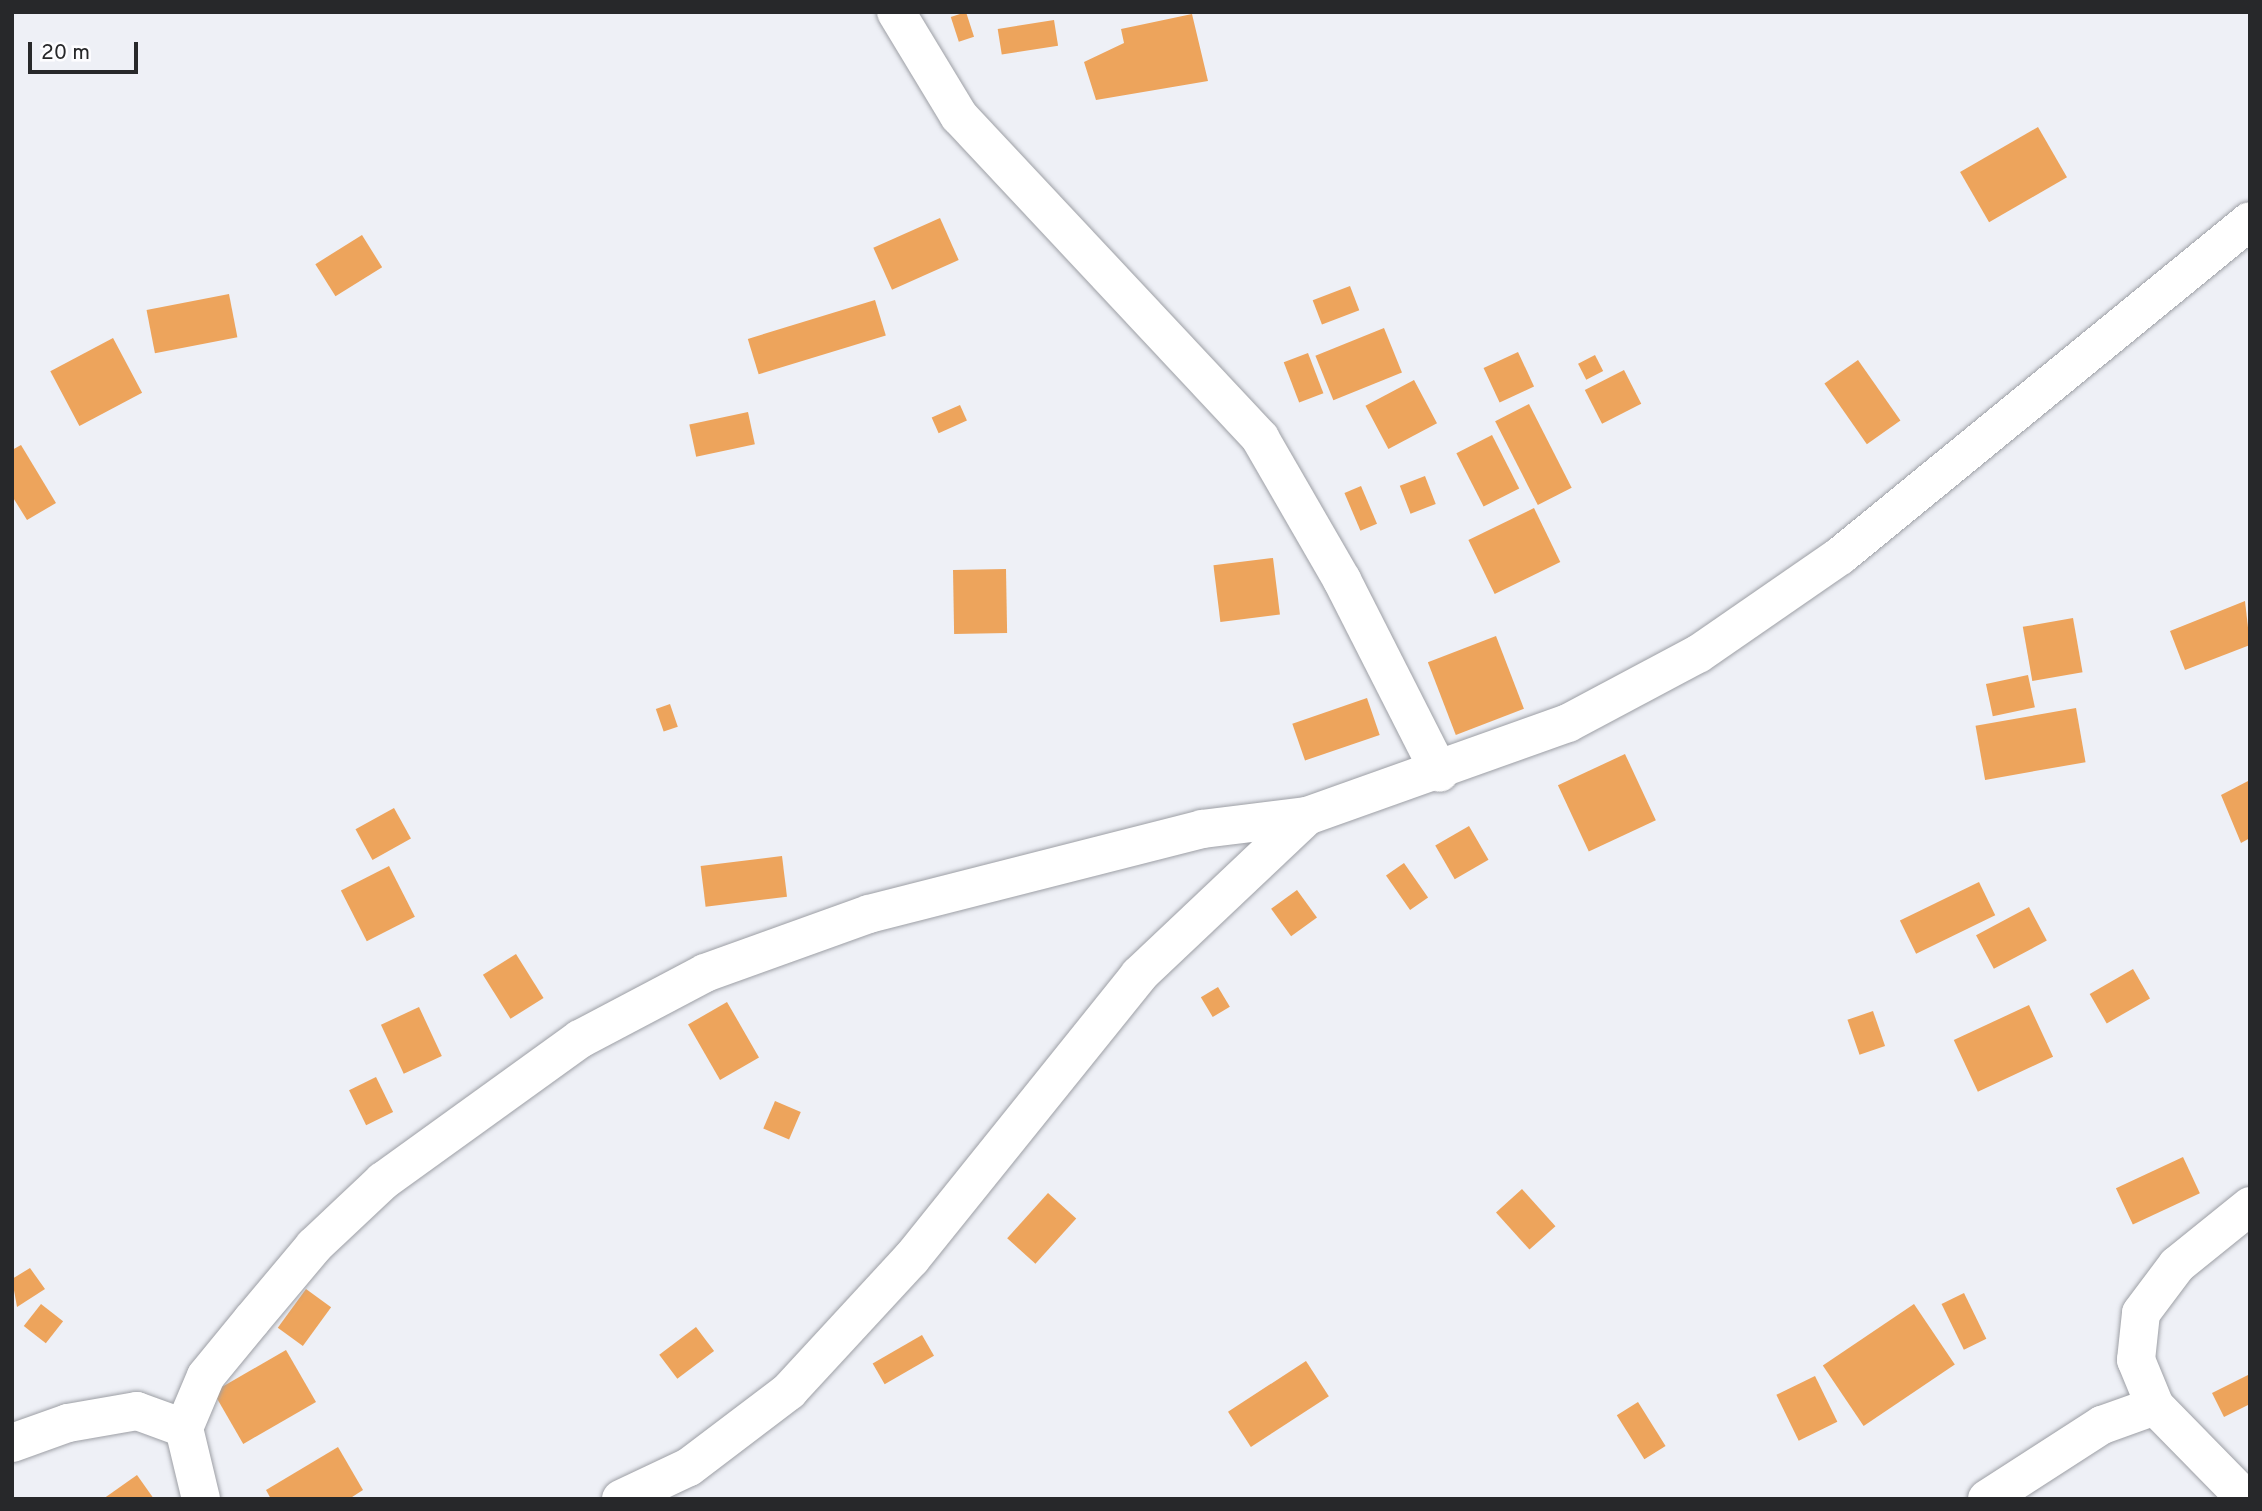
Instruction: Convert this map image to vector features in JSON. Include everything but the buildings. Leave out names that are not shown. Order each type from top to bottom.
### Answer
[{"type":"street","points":[[896,12],[959,116],[1259,438],[1342,580],[1440,773]]},
{"type":"street","points":[[201,1499],[184,1428],[206,1376],[314,1246],[469,1113],[580,1039],[705,973],[869,914],[1202,829],[1307,816],[1440,773],[1568,723],[1698,654],[1840,556],[2161,288],[2250,221]]},
{"type":"street","points":[[621,1499],[689,1467],[789,1391],[911,1259],[1139,975],[1307,816]]},
{"type":"street","points":[[2246,1499],[2155,1406],[2136,1360],[2141,1314],[2177,1265],[2250,1206]]},
{"type":"street","points":[[1987,1499],[2102,1425],[2155,1406]]},
{"type":"street","points":[[12,1443],[68,1423],[137,1411],[184,1428]]}]
